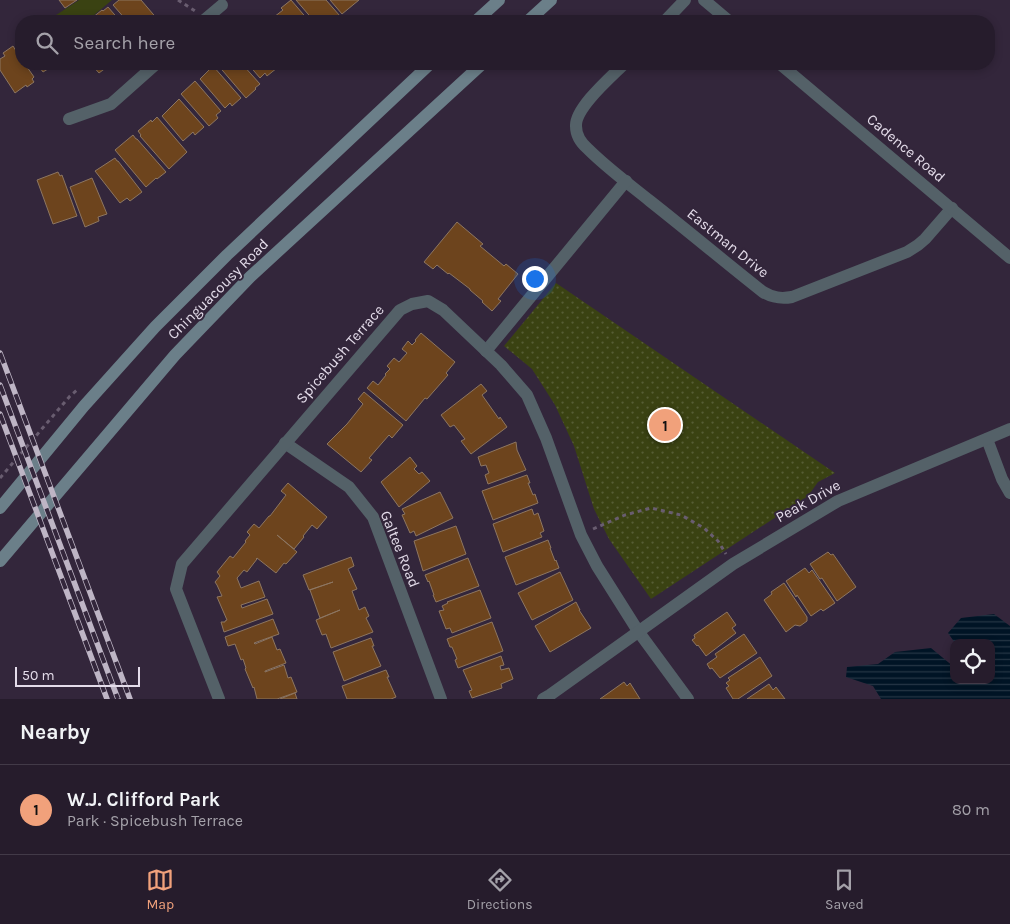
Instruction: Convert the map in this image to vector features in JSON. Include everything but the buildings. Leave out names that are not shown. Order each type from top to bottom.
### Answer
[{"type":"main road","points":[[483,15],[499,0]]},
{"type":"main road","points":[[535,15],[551,0]]},
{"type":"main road","name":"Chinguacousy Road","points":[[0,508],[84,406],[155,327],[227,255],[424,70]]},
{"type":"main road","name":"Chinguacousy Road","points":[[0,561],[175,355],[250,278],[475,70]]},
{"type":"street","points":[[671,15],[686,0]]},
{"type":"street","points":[[704,0],[722,15]]},
{"type":"street","points":[[209,15],[221,2]]},
{"type":"street","points":[[69,119],[111,104],[149,70]]},
{"type":"street","name":"Eastman Drive","points":[[618,70],[586,103],[577,118],[577,134],[581,142],[587,149],[763,292],[777,298],[792,297],[907,252],[925,239],[952,208]]},
{"type":"street","name":"Cadence Road","points":[[787,70],[1010,258]]},
{"type":"street","points":[[486,351],[626,181]]},
{"type":"street","name":"Spicebush Terrace","points":[[219,699],[176,589],[182,564],[400,310],[412,304],[428,302],[443,310],[501,365],[527,395],[546,438],[581,535],[597,566],[638,631],[688,699]]},
{"type":"street","name":"Peak Drive","points":[[638,631],[733,564],[838,501],[1010,429]]},
{"type":"street","points":[[987,439],[1002,479],[1010,493]]},
{"type":"street","name":"Galtee Road","points":[[285,443],[349,487],[373,517],[442,699]]},
{"type":"street","points":[[543,699],[638,631]]},
{"type":"path","points":[[0,478],[70,396]]},
{"type":"path","points":[[581,535],[625,515],[651,508],[681,516],[704,528],[718,542],[733,564]]},
{"type":"green space","points":[[79,0],[112,0],[94,15],[56,15]]},
{"type":"green space","points":[[556,283],[835,473],[818,482],[808,496],[651,599],[609,539],[594,509],[574,446],[555,405],[532,369],[504,346]]},
{"type":"water","points":[[994,614],[1010,626],[1010,699],[881,699],[873,686],[846,677],[847,667],[878,664],[895,652],[931,648],[950,664],[950,684],[995,684],[995,639],[952,639],[948,633],[961,618]]},
{"type":"railway","points":[[0,353],[130,699]]},
{"type":"railway","points":[[0,385],[118,699]]},
{"type":"railway","points":[[0,414],[107,699]]},
{"type":"place","name":"W.J. Clifford Park","points":[[665,425]]}]
